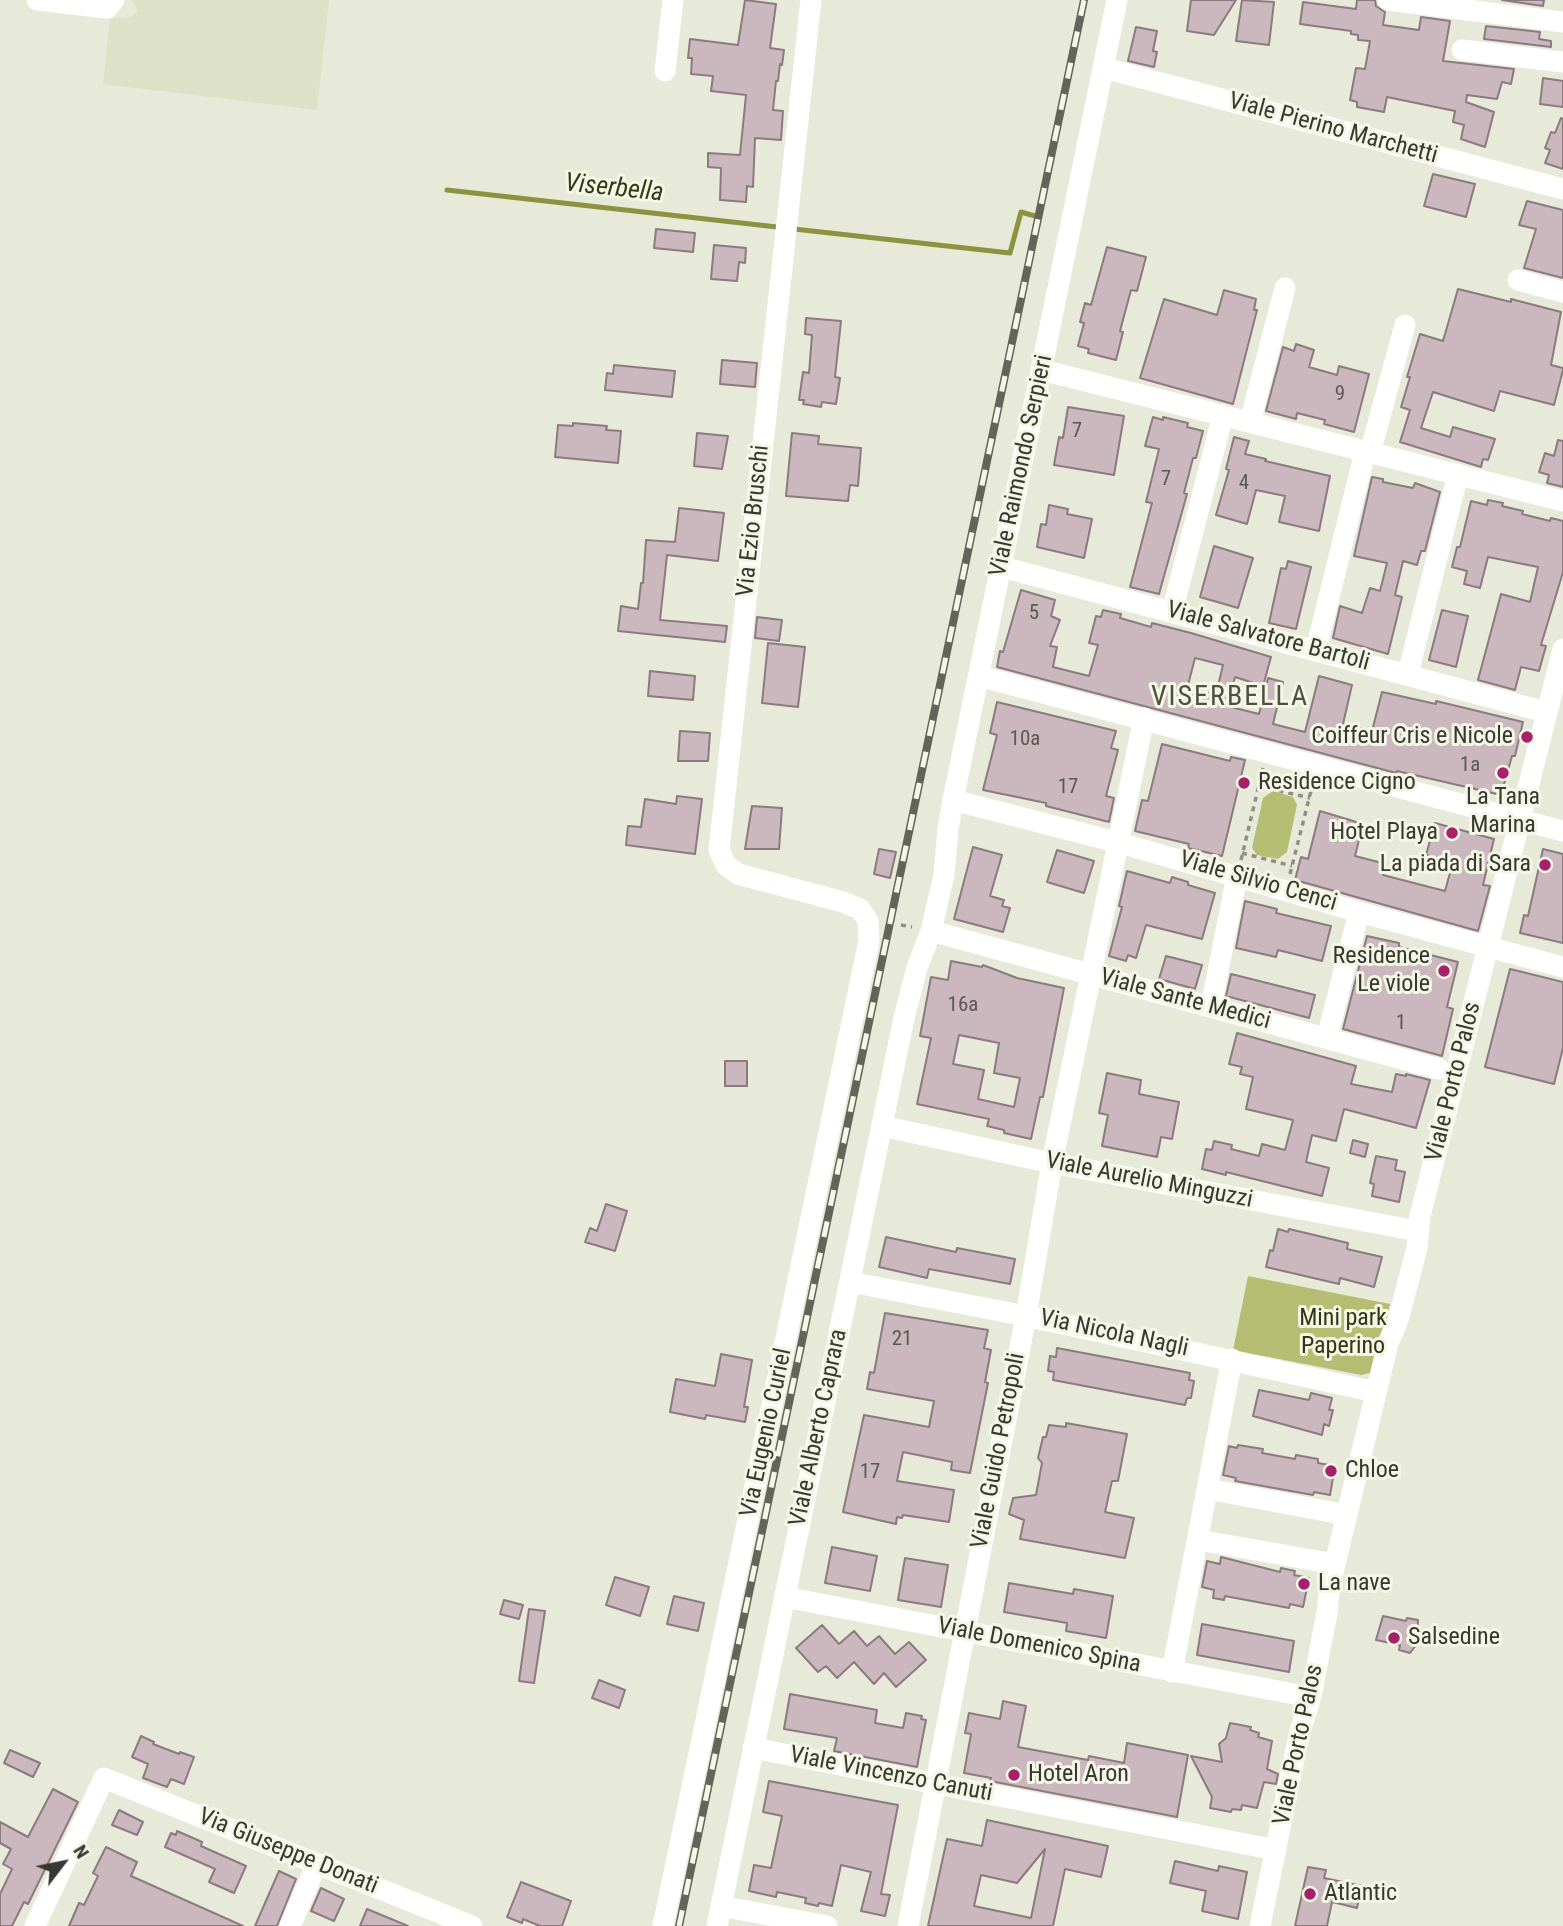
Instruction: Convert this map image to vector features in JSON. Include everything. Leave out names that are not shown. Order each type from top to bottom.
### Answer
[{"type":"street","points":[[37,0],[107,8],[114,0]]},
{"type":"street","points":[[665,71],[673,0]]},
{"type":"street","name":"Via Ezio Bruschi","points":[[811,0],[719,850],[726,865],[738,874],[844,902],[860,909],[869,921],[869,941]]},
{"type":"street","name":"Viale Raimondo Serpieri","points":[[930,931],[944,874],[953,800],[1118,0]]},
{"type":"street","points":[[1388,0],[1437,3],[1563,22]]},
{"type":"street","points":[[1462,50],[1563,62]]},
{"type":"street","name":"Viale Pierino Marchetti","points":[[1104,68],[1563,189]]},
{"type":"street","points":[[1518,280],[1563,292]]},
{"type":"street","points":[[1250,422],[1285,288]]},
{"type":"street","points":[[1316,650],[1367,453],[1405,325]]},
{"type":"street","points":[[1042,370],[1563,501]]},
{"type":"street","points":[[1172,612],[1223,415]]},
{"type":"street","points":[[1408,674],[1458,474]]},
{"type":"street","name":"Viale Salvatore Bartoli","points":[[1002,566],[1534,709]]},
{"type":"street","name":"Viale Porto Palos","points":[[1260,1926],[1299,1735],[1311,1696],[1335,1564],[1388,1343],[1398,1320],[1417,1248],[1418,1231],[1563,649]]},
{"type":"street","points":[[979,676],[1563,831]]},
{"type":"street","name":"Viale Guido Petropoli","points":[[908,1926],[1026,1316],[1052,1163],[1144,719]]},
{"type":"street","name":"Viale Silvio Cenci","points":[[953,800],[1120,843],[1563,967]]},
{"type":"street","points":[[1211,1006],[1237,876]]},
{"type":"street","points":[[1327,1038],[1359,912]]},
{"type":"street","name":"Viale Sante Medici","points":[[930,931],[1439,1069]]},
{"type":"street","name":"Viale Alberto Caprara","points":[[719,1916],[904,1018],[930,931]]},
{"type":"street","name":"Via Eugenio Curiel","points":[[663,1926],[869,941]]},
{"type":"street","name":"Viale Aurelio Minguzzi","points":[[882,1126],[1052,1163],[1418,1231]]},
{"type":"street","name":"Via Nicola Nagli","points":[[850,1282],[1232,1359],[1376,1392]]},
{"type":"street","points":[[1172,1672],[1232,1359]]},
{"type":"street","points":[[1208,1489],[1347,1515]]},
{"type":"street","points":[[1198,1541],[1335,1564]]},
{"type":"street","name":"Viale Domenico Spina","points":[[784,1597],[1294,1694]]},
{"type":"street","name":"Viale Vincenzo Canuti","points":[[753,1748],[1276,1850]]},
{"type":"street","name":"Via Giuseppe Donati","points":[[35,1926],[104,1778],[472,1926]]},
{"type":"street","points":[[290,1926],[317,1864]]},
{"type":"street","points":[[719,1916],[827,1926]]},
{"type":"path","points":[[1237,876],[1266,753]]},
{"type":"path","points":[[1286,889],[1318,766]]},
{"type":"path","points":[[1258,786],[1310,798]]},
{"type":"path","points":[[1242,853],[1293,866]]},
{"type":"shaded area","points":[[132,0],[329,0],[317,110],[103,84],[110,19],[131,17],[138,11]]},
{"type":"green space","points":[[1273,791],[1293,797],[1297,805],[1287,852],[1278,859],[1257,855],[1252,848],[1263,798]]},
{"type":"green space","name":"Mini park Paperino","points":[[1248,1276],[1390,1304],[1374,1372],[1361,1375],[1233,1350]]},
{"type":"building","points":[[745,0],[776,4],[770,48],[784,50],[776,81],[773,110],[783,111],[781,140],[755,138],[753,187],[747,186],[746,202],[720,200],[721,168],[708,167],[708,153],[740,155],[746,95],[711,91],[713,76],[691,74],[692,58],[688,58],[690,39],[738,45]]},
{"type":"building","points":[[1191,0],[1236,0],[1214,35],[1187,31]]},
{"type":"building","points":[[1242,0],[1274,2],[1269,45],[1236,41]]},
{"type":"building","points":[[1357,0],[1375,0],[1376,6],[1385,12],[1383,25],[1419,30],[1421,17],[1450,21],[1443,61],[1514,69],[1511,84],[1502,82],[1497,99],[1467,95],[1466,102],[1494,112],[1485,147],[1461,139],[1464,125],[1453,122],[1455,111],[1387,97],[1384,112],[1357,107],[1357,102],[1350,100],[1356,68],[1365,69],[1370,41],[1358,40],[1358,35],[1351,34],[1351,31],[1300,24],[1303,2],[1356,9]]},
{"type":"building","points":[[1502,0],[1544,0],[1543,6]]},
{"type":"building","points":[[1486,26],[1540,32],[1539,39],[1551,41],[1551,47],[1484,39]]},
{"type":"building","points":[[1136,27],[1157,31],[1153,51],[1157,52],[1154,67],[1128,61]]},
{"type":"building","points":[[1543,78],[1563,81],[1563,107],[1540,104]]},
{"type":"building","points":[[1561,118],[1563,169],[1545,163],[1550,150],[1545,148],[1551,132],[1555,133]]},
{"type":"building","points":[[1433,174],[1475,184],[1466,217],[1424,206]]},
{"type":"building","points":[[1527,201],[1563,210],[1563,278],[1524,268],[1536,229],[1519,225]]},
{"type":"building","points":[[656,229],[695,233],[693,252],[654,248]]},
{"type":"building","points":[[714,245],[746,248],[745,263],[739,262],[737,281],[711,279]]},
{"type":"building","points":[[1107,247],[1146,257],[1137,291],[1131,290],[1120,331],[1123,332],[1116,360],[1088,353],[1089,349],[1078,346],[1084,323],[1080,322],[1085,303],[1091,305]]},
{"type":"building","points":[[1458,289],[1561,312],[1551,365],[1563,370],[1554,405],[1500,391],[1494,411],[1433,392],[1421,428],[1450,437],[1453,427],[1495,439],[1488,460],[1483,459],[1481,467],[1400,442],[1410,410],[1401,407],[1420,334],[1443,341]]},
{"type":"building","points":[[1224,290],[1256,299],[1254,310],[1257,310],[1233,404],[1140,378],[1164,299],[1217,315]]},
{"type":"building","points":[[806,318],[841,321],[835,377],[840,378],[836,404],[822,402],[821,407],[803,404],[804,400],[799,400],[803,372],[809,373],[812,335],[805,334]]},
{"type":"building","points":[[1296,344],[1314,350],[1309,367],[1337,375],[1339,366],[1369,374],[1354,432],[1324,424],[1325,420],[1297,413],[1296,419],[1266,411],[1283,347],[1294,351]]},
{"type":"building","points":[[722,360],[757,363],[755,387],[720,384]]},
{"type":"building","points":[[614,365],[675,371],[672,397],[605,390],[607,373],[613,374]]},
{"type":"building","points":[[1068,407],[1124,416],[1114,475],[1054,465],[1059,437],[1063,438]]},
{"type":"building","points":[[1153,417],[1188,423],[1187,427],[1203,431],[1196,458],[1193,458],[1184,493],[1187,494],[1159,594],[1130,587],[1152,503],[1146,502],[1159,449],[1145,446]]},
{"type":"building","points":[[573,423],[607,426],[606,430],[621,431],[618,463],[555,457],[558,425],[573,426]]},
{"type":"building","points":[[697,433],[728,436],[722,469],[694,466]]},
{"type":"building","points":[[792,433],[819,436],[818,444],[861,448],[858,486],[850,485],[848,501],[786,496]]},
{"type":"building","points":[[1234,437],[1249,441],[1245,454],[1330,476],[1319,531],[1279,522],[1285,496],[1256,490],[1247,524],[1216,515],[1229,470],[1226,469]]},
{"type":"building","points":[[1558,440],[1563,441],[1563,487],[1547,483],[1549,475],[1539,472],[1545,453],[1554,456]]},
{"type":"building","points":[[1372,477],[1413,488],[1415,483],[1440,492],[1425,551],[1421,551],[1417,565],[1403,561],[1395,595],[1402,597],[1388,654],[1333,638],[1340,606],[1362,613],[1370,588],[1380,591],[1387,563],[1354,556]]},
{"type":"building","points":[[1488,500],[1523,511],[1522,514],[1550,521],[1551,518],[1563,521],[1563,572],[1541,645],[1546,646],[1539,671],[1521,667],[1515,690],[1478,680],[1501,594],[1530,602],[1538,567],[1488,557],[1480,588],[1464,584],[1467,571],[1452,567],[1457,547],[1460,547],[1471,501],[1487,505]]},
{"type":"building","points":[[1049,505],[1068,509],[1067,514],[1092,519],[1084,558],[1037,547],[1041,524],[1046,525]]},
{"type":"building","points":[[679,508],[724,513],[718,561],[667,555],[660,620],[727,626],[725,642],[618,631],[621,606],[638,609],[646,540],[675,542]]},
{"type":"building","points":[[1214,546],[1253,558],[1238,608],[1200,597]]},
{"type":"building","points":[[1288,561],[1311,567],[1296,629],[1269,623],[1281,568],[1286,569]]},
{"type":"building","points":[[1021,590],[1055,600],[1051,616],[1060,620],[1050,646],[1057,647],[1053,667],[1089,676],[1098,645],[1089,643],[1096,616],[1101,617],[1103,610],[1121,614],[1120,618],[1151,627],[1152,623],[1271,657],[1263,686],[1235,677],[1227,706],[1259,714],[1268,678],[1283,682],[1273,724],[1305,732],[1319,676],[1352,685],[1343,724],[1372,731],[1382,692],[1436,704],[1436,701],[1523,722],[1515,756],[1512,756],[1501,795],[1397,771],[1396,773],[997,667],[1000,651],[1003,652]],"holes":[[[1195,658],[1223,665],[1216,694],[1187,689]]]},
{"type":"building","points":[[1442,610],[1468,616],[1456,667],[1429,660]]},
{"type":"building","points":[[757,617],[782,620],[779,641],[755,638]]},
{"type":"building","points":[[768,643],[805,647],[798,707],[762,703]]},
{"type":"building","points":[[650,671],[695,676],[693,700],[648,696]]},
{"type":"building","points":[[997,702],[1116,731],[1111,748],[1118,750],[1106,796],[1114,798],[1109,822],[1046,806],[1046,803],[983,790],[997,735],[990,733]]},
{"type":"building","points":[[680,731],[710,733],[708,761],[678,761]]},
{"type":"building","points":[[1162,744],[1230,761],[1231,757],[1245,760],[1222,856],[1188,848],[1189,844],[1135,831],[1142,800],[1148,801]]},
{"type":"building","points":[[677,796],[702,799],[695,854],[626,845],[628,826],[641,827],[645,799],[676,804]]},
{"type":"building","points":[[752,806],[782,808],[779,849],[745,849]]},
{"type":"building","points":[[1320,811],[1363,824],[1355,856],[1386,864],[1383,875],[1445,891],[1453,862],[1426,855],[1435,823],[1494,839],[1483,885],[1490,886],[1478,931],[1295,880],[1301,857],[1308,859]]},
{"type":"building","points":[[973,847],[1002,855],[990,896],[1004,900],[1002,906],[1010,908],[1003,932],[954,919]]},
{"type":"building","points":[[879,849],[896,852],[890,878],[874,874]]},
{"type":"building","points":[[1543,849],[1563,854],[1563,943],[1520,933],[1524,915],[1528,916]]},
{"type":"building","points":[[1057,850],[1094,861],[1084,893],[1047,882]]},
{"type":"building","points":[[1127,871],[1170,883],[1172,877],[1215,893],[1202,939],[1146,925],[1136,958],[1128,955],[1126,961],[1109,956],[1122,907],[1119,906]]},
{"type":"building","points":[[1245,901],[1277,909],[1276,913],[1331,926],[1322,961],[1278,950],[1276,957],[1236,948]]},
{"type":"building","points":[[1367,936],[1458,962],[1447,1007],[1453,1009],[1442,1056],[1343,1029]]},
{"type":"building","points":[[1166,956],[1202,965],[1195,989],[1159,979]]},
{"type":"building","points":[[951,961],[982,967],[983,965],[1017,978],[1064,988],[1043,1097],[1040,1097],[1031,1139],[987,1126],[989,1119],[917,1104],[931,1038],[920,1036],[931,977],[948,980]],"holes":[[[959,1035],[999,1043],[994,1073],[1020,1078],[1014,1107],[978,1099],[984,1070],[953,1064]]]},
{"type":"building","points":[[1510,969],[1563,982],[1563,1048],[1554,1084],[1485,1067]]},
{"type":"building","points":[[1231,974],[1315,995],[1309,1018],[1226,996]]},
{"type":"building","points":[[1237,1033],[1356,1066],[1351,1084],[1392,1092],[1396,1074],[1430,1080],[1416,1128],[1344,1109],[1336,1141],[1312,1135],[1306,1162],[1329,1168],[1322,1196],[1226,1172],[1226,1175],[1202,1169],[1206,1149],[1212,1150],[1214,1141],[1232,1145],[1231,1149],[1259,1156],[1262,1144],[1285,1150],[1293,1120],[1246,1109],[1253,1077],[1240,1074],[1242,1067],[1229,1064]]},
{"type":"building","points":[[725,1061],[747,1061],[747,1086],[725,1086]]},
{"type":"building","points":[[1107,1073],[1141,1080],[1139,1094],[1179,1102],[1172,1139],[1161,1137],[1157,1157],[1102,1146],[1108,1115],[1099,1113]]},
{"type":"building","points":[[1353,1140],[1368,1144],[1365,1157],[1350,1153]]},
{"type":"building","points":[[1376,1156],[1397,1160],[1395,1170],[1405,1172],[1399,1202],[1372,1196],[1374,1184],[1370,1183]]},
{"type":"building","points":[[606,1204],[627,1211],[615,1251],[585,1242],[590,1228],[597,1231]]},
{"type":"building","points":[[1278,1229],[1288,1232],[1289,1229],[1348,1243],[1347,1249],[1382,1257],[1374,1287],[1340,1278],[1339,1284],[1266,1267]]},
{"type":"building","points":[[886,1237],[956,1252],[957,1248],[1015,1259],[1010,1284],[929,1269],[927,1278],[879,1267]]},
{"type":"building","points":[[885,1313],[988,1330],[984,1348],[991,1350],[985,1382],[988,1383],[970,1473],[951,1470],[952,1462],[903,1452],[897,1481],[954,1490],[949,1522],[903,1515],[902,1518],[897,1517],[896,1524],[843,1512],[864,1415],[929,1427],[934,1401],[867,1389],[870,1372],[874,1373]]},
{"type":"building","points":[[1057,1348],[1190,1373],[1189,1380],[1194,1381],[1191,1398],[1187,1398],[1185,1405],[1053,1380],[1054,1372],[1048,1371],[1050,1356],[1056,1357]]},
{"type":"building","points":[[721,1354],[752,1360],[744,1407],[748,1407],[745,1422],[706,1415],[705,1419],[670,1412],[676,1379],[715,1386]]},
{"type":"building","points":[[1259,1390],[1309,1400],[1311,1393],[1332,1398],[1329,1410],[1333,1410],[1329,1426],[1324,1424],[1322,1435],[1253,1416]]},
{"type":"building","points":[[1066,1423],[1127,1434],[1118,1481],[1112,1481],[1105,1512],[1134,1518],[1125,1558],[1020,1539],[1024,1520],[1009,1514],[1013,1498],[1036,1495],[1042,1463],[1038,1458],[1049,1425],[1066,1427]]},
{"type":"building","points":[[1238,1445],[1295,1459],[1296,1455],[1318,1459],[1318,1463],[1335,1466],[1330,1495],[1314,1492],[1313,1495],[1235,1481],[1236,1478],[1223,1475],[1229,1446],[1237,1448]]},
{"type":"building","points":[[832,1547],[877,1556],[870,1591],[825,1583]]},
{"type":"building","points":[[1221,1557],[1280,1572],[1281,1568],[1295,1571],[1294,1575],[1309,1578],[1303,1607],[1290,1604],[1289,1608],[1225,1596],[1224,1600],[1213,1598],[1214,1590],[1202,1587],[1207,1561],[1220,1564]]},
{"type":"building","points":[[905,1558],[948,1565],[941,1607],[898,1600]]},
{"type":"building","points":[[615,1577],[649,1587],[640,1616],[606,1605]]},
{"type":"building","points":[[1009,1583],[1073,1594],[1074,1589],[1113,1596],[1106,1638],[1066,1631],[1067,1623],[1004,1612]]},
{"type":"building","points":[[674,1596],[704,1603],[698,1631],[667,1624]]},
{"type":"building","points":[[504,1600],[523,1605],[519,1619],[500,1614]]},
{"type":"building","points":[[529,1609],[545,1611],[534,1683],[519,1681]]},
{"type":"building","points":[[1383,1616],[1406,1621],[1407,1618],[1418,1620],[1417,1644],[1410,1653],[1399,1650],[1400,1645],[1376,1640]]},
{"type":"building","points":[[1202,1624],[1294,1641],[1289,1672],[1197,1655]]},
{"type":"building","points":[[822,1625],[839,1644],[854,1631],[867,1646],[879,1636],[895,1654],[909,1642],[926,1660],[896,1687],[884,1673],[874,1684],[854,1662],[837,1678],[826,1666],[818,1672],[796,1648]]},
{"type":"building","points":[[599,1680],[625,1690],[619,1708],[592,1698]]},
{"type":"building","points":[[790,1694],[877,1710],[875,1723],[903,1728],[906,1713],[922,1716],[921,1719],[926,1720],[917,1767],[834,1751],[837,1738],[784,1729]]},
{"type":"building","points":[[1003,1701],[1026,1706],[1018,1747],[1088,1760],[1089,1756],[1124,1763],[1127,1743],[1188,1755],[1177,1817],[990,1781],[991,1778],[964,1773],[971,1734],[965,1733],[969,1713],[1000,1719]]},
{"type":"building","points":[[1230,1723],[1251,1727],[1250,1730],[1259,1733],[1258,1737],[1272,1741],[1267,1769],[1278,1774],[1276,1784],[1264,1782],[1257,1808],[1242,1805],[1241,1810],[1232,1809],[1231,1812],[1210,1808],[1212,1797],[1191,1756],[1222,1762],[1219,1744],[1226,1738]]},
{"type":"building","points":[[141,1736],[154,1742],[153,1744],[194,1757],[184,1784],[171,1779],[167,1787],[143,1778],[148,1764],[132,1757]]},
{"type":"building","points":[[10,1750],[40,1763],[33,1777],[4,1763]]},
{"type":"building","points":[[769,1781],[898,1805],[881,1894],[890,1895],[885,1916],[861,1911],[871,1872],[841,1865],[832,1906],[805,1903],[806,1898],[777,1892],[776,1897],[749,1891],[754,1865],[771,1868],[782,1816],[763,1812]]},
{"type":"building","points":[[53,1789],[78,1802],[28,1904],[24,1902],[12,1926],[0,1926],[0,1894],[12,1869],[3,1864],[11,1849],[0,1843],[0,1822],[28,1837]]},
{"type":"building","points":[[119,1810],[143,1822],[137,1835],[112,1825]]},
{"type":"building","points":[[987,1820],[1108,1846],[1101,1877],[1065,1869],[1053,1926],[928,1926],[947,1839],[982,1846]],"holes":[[[1045,1849],[1031,1918],[974,1906],[981,1875],[1017,1883]]]},
{"type":"building","points":[[177,1831],[202,1842],[201,1846],[246,1866],[234,1893],[209,1882],[215,1869],[165,1847],[171,1833],[176,1835]]},
{"type":"building","points":[[106,1847],[137,1862],[131,1876],[243,1926],[69,1926],[79,1903],[84,1905],[98,1876],[93,1873]]},
{"type":"building","points":[[1175,1861],[1218,1871],[1219,1866],[1247,1872],[1238,1919],[1202,1911],[1206,1891],[1170,1883]]},
{"type":"building","points":[[1308,1867],[1326,1870],[1324,1878],[1362,1886],[1357,1908],[1332,1902],[1327,1926],[1295,1926]]},
{"type":"building","points":[[279,1871],[296,1879],[277,1926],[255,1926]]},
{"type":"building","points":[[521,1882],[571,1901],[562,1926],[540,1926],[523,1919],[522,1923],[507,1917]]},
{"type":"building","points":[[321,1888],[344,1899],[334,1921],[311,1911]]},
{"type":"building","points":[[367,1909],[408,1926],[360,1926]]},
{"type":"waterway","name":"Viserbella","points":[[447,190],[777,227]]},
{"type":"waterway","name":"Viserbella","points":[[794,229],[1010,253],[1021,212],[1035,216]]},
{"type":"railway","points":[[679,1926],[1084,0]]},
{"type":"place","name":"Coiffeur Cris e Nicole","points":[[1527,737]]},
{"type":"place","name":"La Tana Marina","points":[[1503,773]]},
{"type":"place","name":"Residence Cigno","points":[[1244,783]]},
{"type":"place","name":"Hotel Playa","points":[[1452,833]]},
{"type":"place","name":"La piada di Sara","points":[[1545,865]]},
{"type":"place","name":"Residence Le viole","points":[[1444,971]]},
{"type":"place","name":"Chloe","points":[[1331,1471]]},
{"type":"place","name":"La nave","points":[[1304,1584]]},
{"type":"place","name":"Salsedine","points":[[1394,1638]]},
{"type":"place","name":"Hotel Aron","points":[[1014,1775]]},
{"type":"place","name":"Atlantic","points":[[1310,1894]]},
{"type":"district","name":"VISERBELLA","points":[[1230,698]]}]
